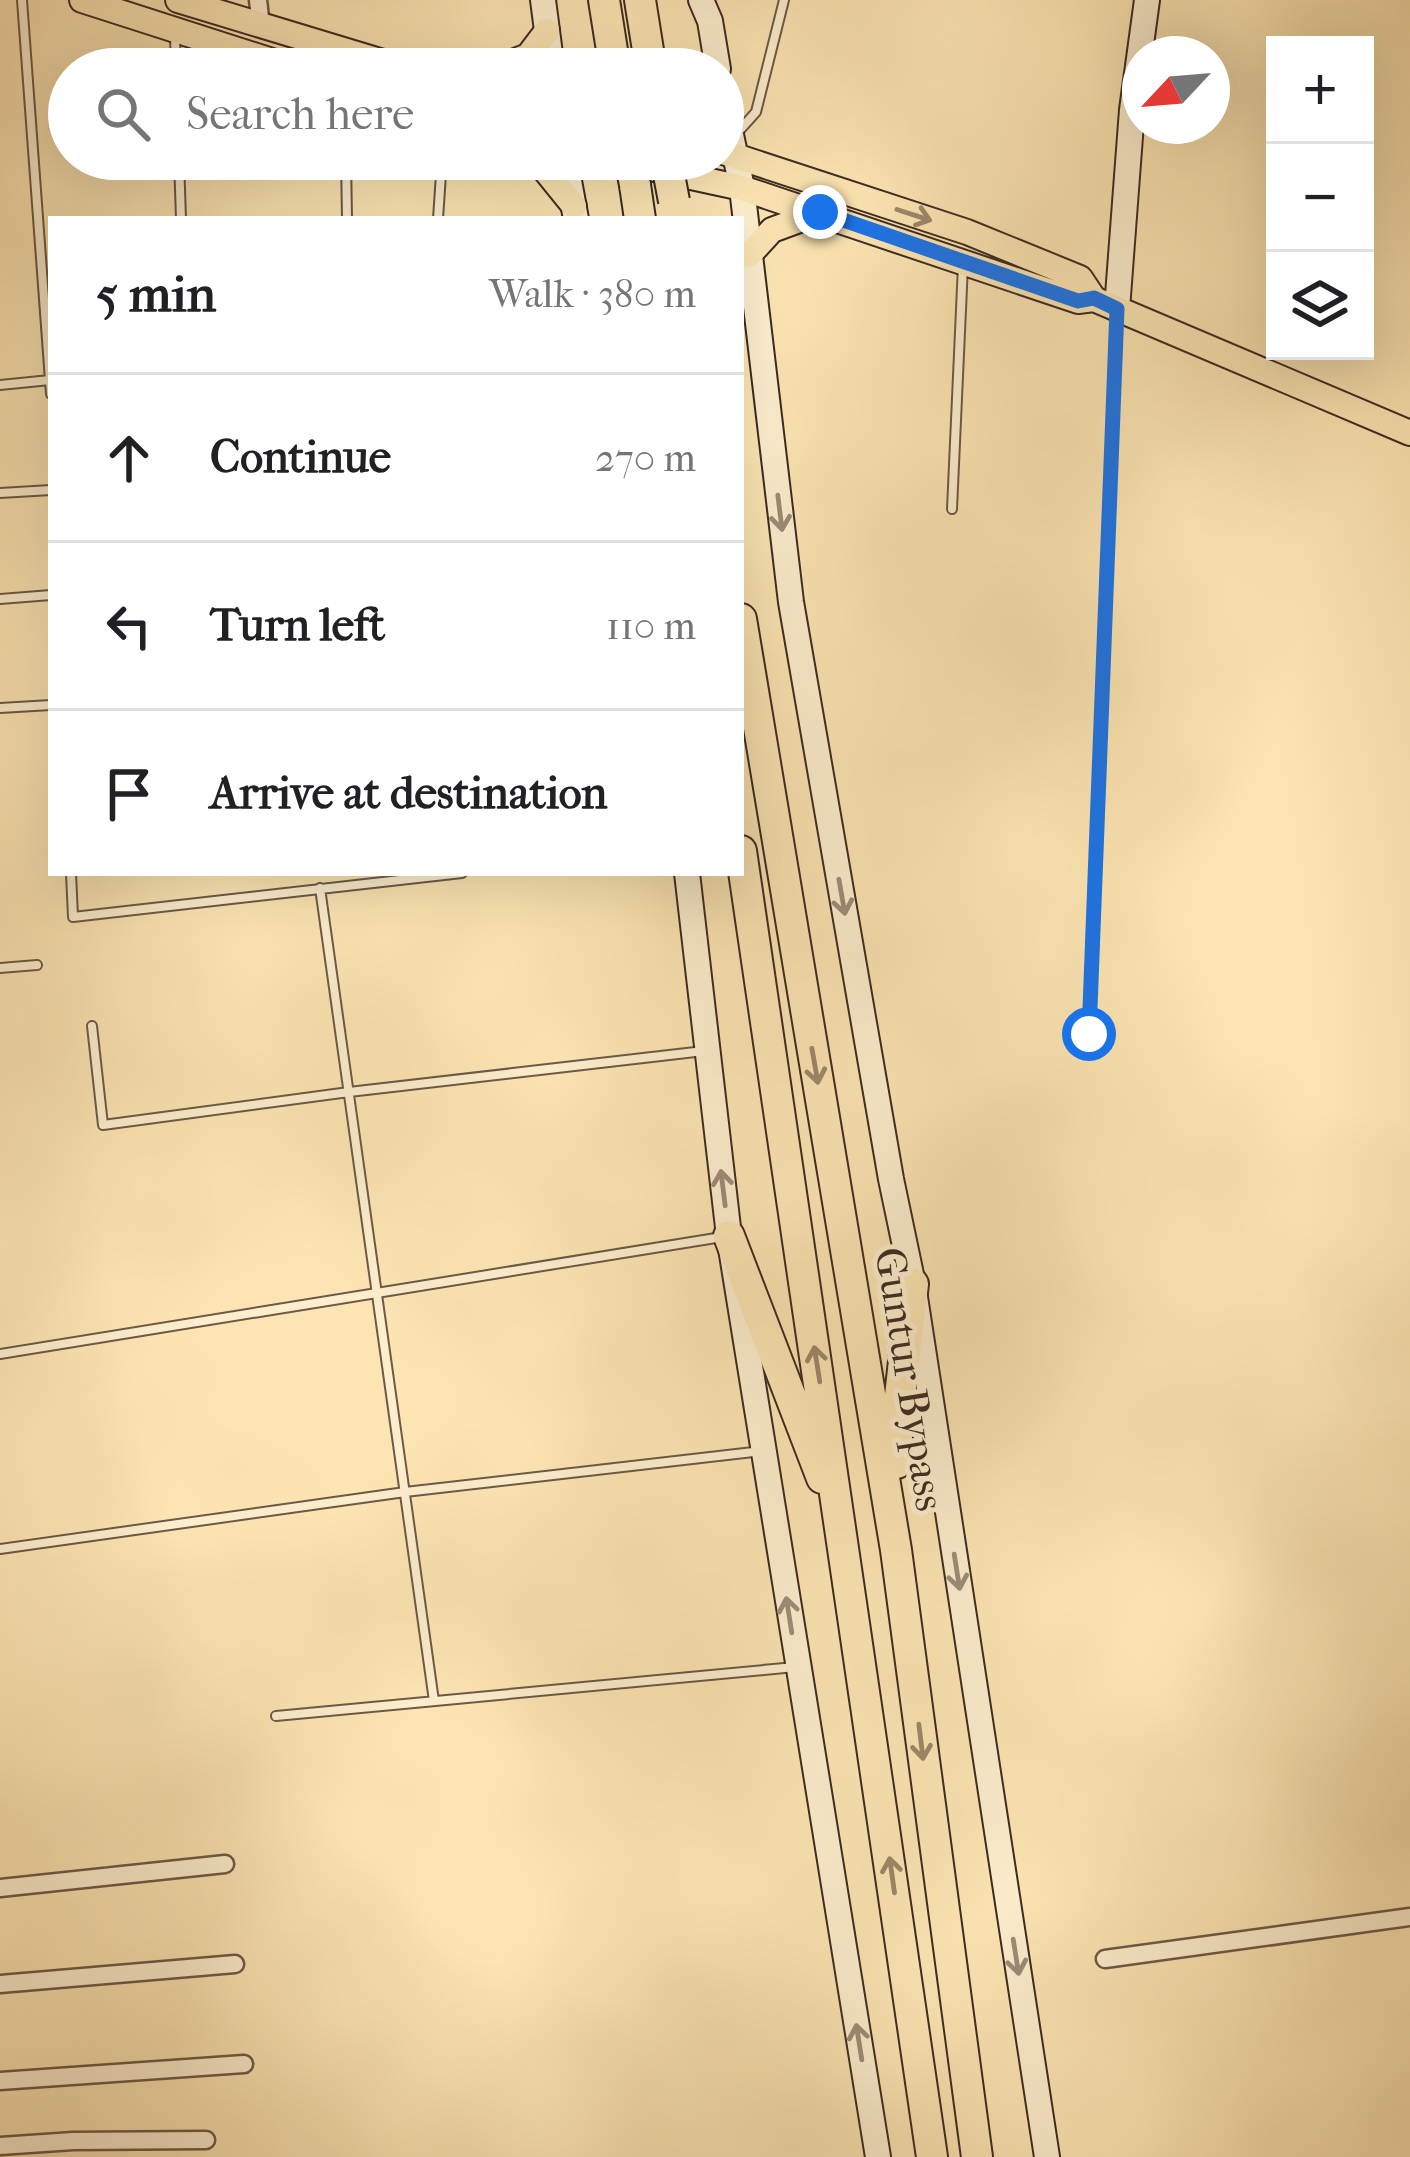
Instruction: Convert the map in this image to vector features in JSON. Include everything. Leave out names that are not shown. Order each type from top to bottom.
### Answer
[{"type":"highway","points":[[604,0],[612,48]]},
{"type":"highway","points":[[640,0],[647,48]]},
{"type":"highway","points":[[634,180],[640,216]]},
{"type":"highway","points":[[670,180],[676,216]]},
{"type":"highway","name":"Guntur Bypass","points":[[744,637],[896,1550],[977,2157]]},
{"type":"highway","points":[[744,872],[932,2157]]},
{"type":"highway","points":[[729,1236],[844,1534]]},
{"type":"highway","points":[[896,1550],[897,1422],[913,1284]]},
{"type":"main road","points":[[82,0],[231,48]]},
{"type":"main road","points":[[177,0],[260,13],[351,48]]},
{"type":"main road","points":[[533,48],[547,31]]},
{"type":"main road","points":[[744,153],[967,232],[1080,278],[1106,304]]},
{"type":"main road","points":[[551,180],[575,212]]},
{"type":"main road","points":[[705,180],[820,212],[1078,301],[1106,304],[1410,433]]},
{"type":"main road","points":[[749,255],[772,230],[820,212]]},
{"type":"street","points":[[542,0],[549,48]]},
{"type":"street","points":[[701,0],[714,48]]},
{"type":"street","points":[[1106,304],[1147,0]]},
{"type":"street","points":[[569,180],[575,212]]},
{"type":"street","points":[[739,180],[791,602],[913,1284],[1047,2157]]},
{"type":"street","points":[[687,876],[729,1236],[878,2157]]},
{"type":"street","points":[[0,1888],[225,1864]]},
{"type":"street","points":[[1105,1959],[1410,1917]]},
{"type":"street","points":[[0,1984],[235,1964]]},
{"type":"street","points":[[0,2081],[244,2065]]},
{"type":"street","points":[[0,2146],[74,2149],[206,2140]]},
{"type":"lane","points":[[22,0],[48,353]]},
{"type":"lane","points":[[175,48],[177,0]]},
{"type":"lane","points":[[744,128],[756,112],[784,0]]},
{"type":"lane","points":[[180,180],[181,216]]},
{"type":"lane","points":[[346,180],[347,216]]},
{"type":"lane","points":[[438,216],[441,180]]},
{"type":"lane","points":[[952,509],[963,260]]},
{"type":"lane","points":[[1089,1034],[1106,304]]},
{"type":"lane","points":[[0,385],[48,380]]},
{"type":"lane","points":[[0,494],[48,490]]},
{"type":"lane","points":[[0,599],[48,596]]},
{"type":"lane","points":[[0,708],[48,705]]},
{"type":"lane","points":[[71,876],[73,917],[434,876]]},
{"type":"lane","points":[[320,888],[434,1701]]},
{"type":"lane","points":[[0,968],[37,965]]},
{"type":"lane","points":[[92,1025],[103,1125],[706,1051]]},
{"type":"lane","points":[[0,1354],[729,1236]]},
{"type":"lane","points":[[0,1550],[405,1492],[763,1451]]},
{"type":"lane","points":[[276,1716],[797,1666]]},
{"type":"route","points":[[820,212],[1078,301],[1094,298],[1117,309],[1089,1034]]}]
